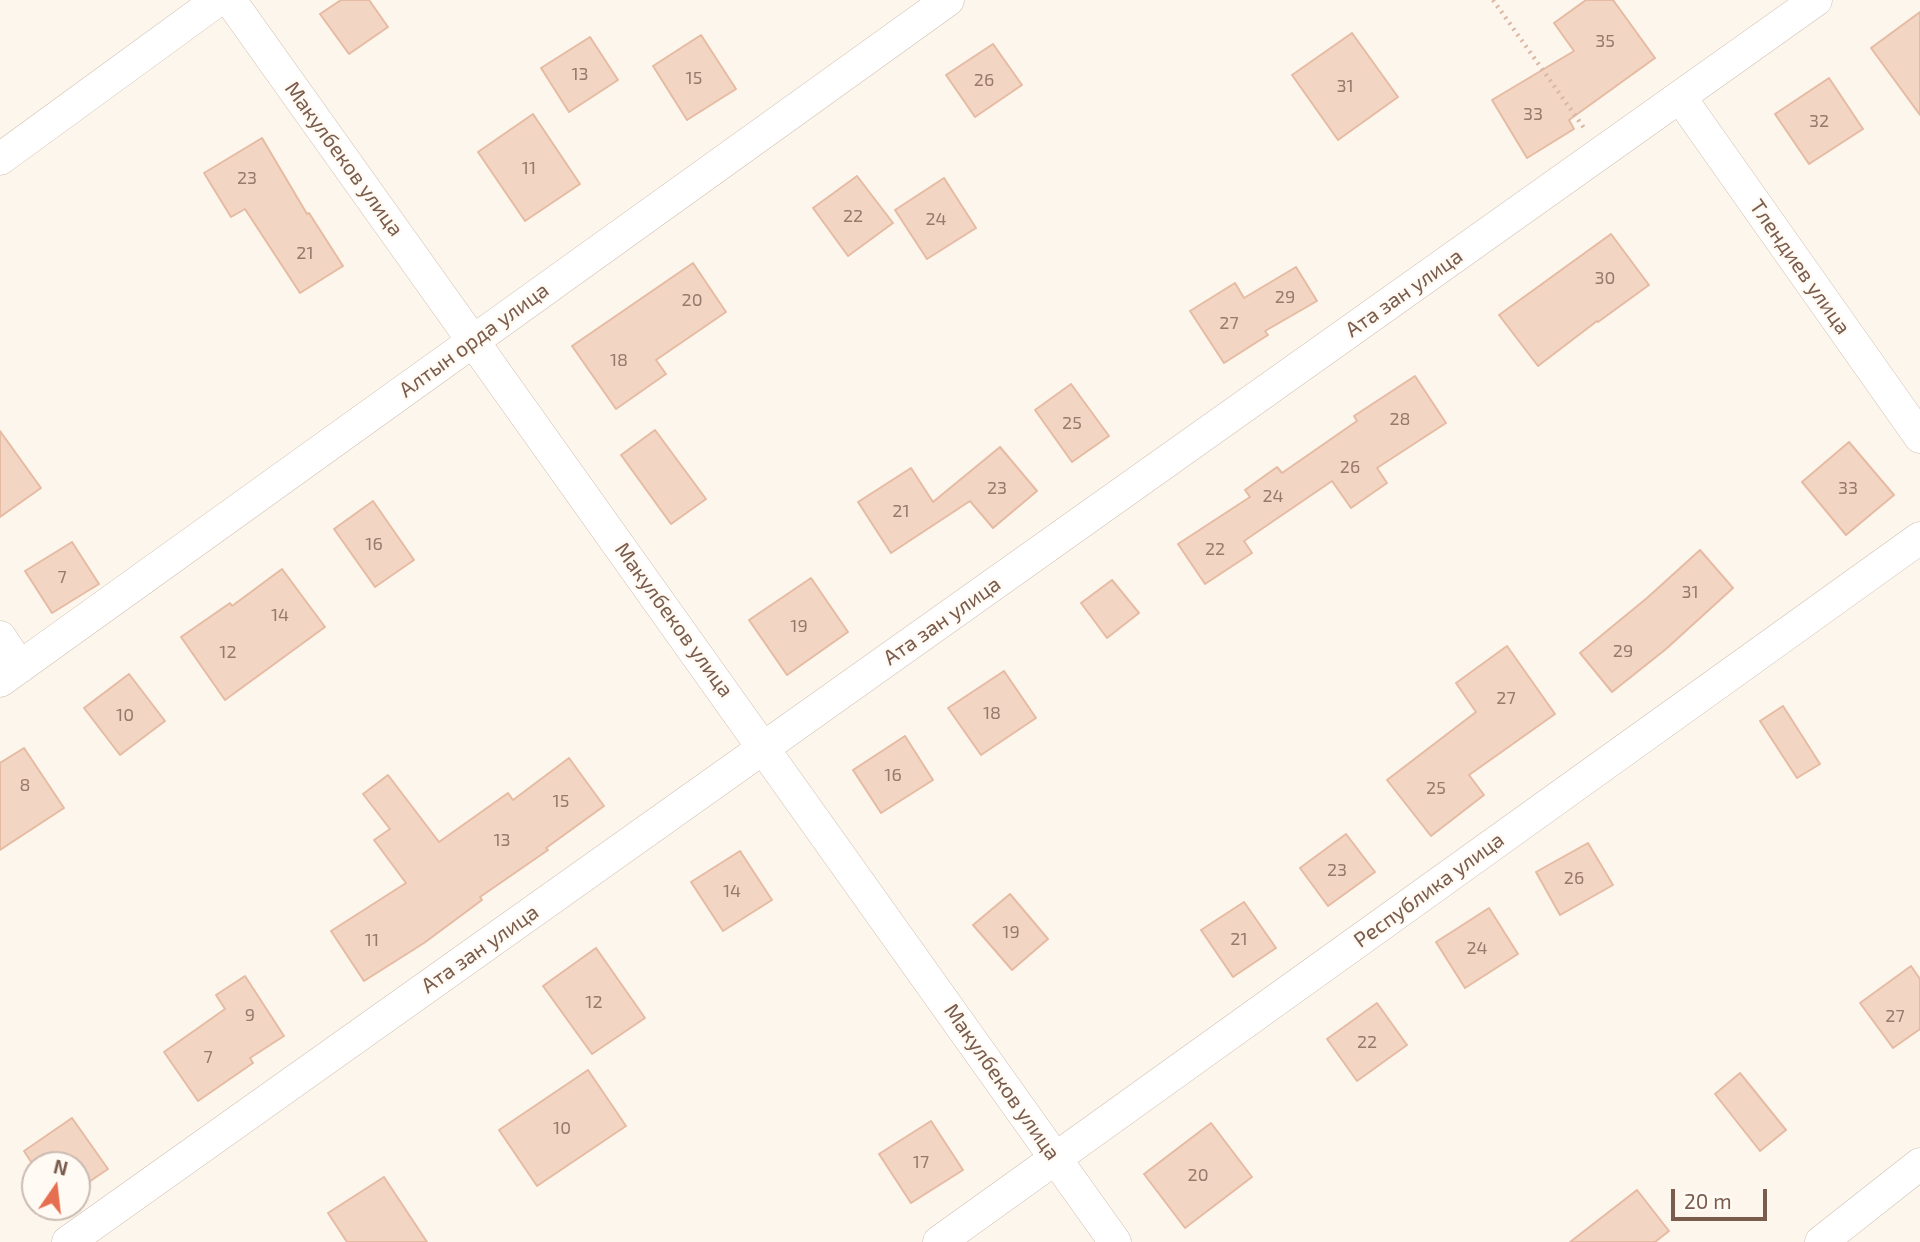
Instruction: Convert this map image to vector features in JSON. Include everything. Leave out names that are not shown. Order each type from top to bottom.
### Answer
[{"type":"street","points":[[0,159],[218,0]]},
{"type":"street","name":"Макулбеков улица","points":[[230,0],[1115,1242]]},
{"type":"street","name":"Алтын орда улица","points":[[10,674],[948,0]]},
{"type":"street","name":"Ата зан улица","points":[[68,1242],[1816,0]]},
{"type":"street","name":"Тлендиев улица","points":[[1679,97],[1920,438]]},
{"type":"street","name":"Республика улица","points":[[939,1242],[1920,538]]},
{"type":"street","points":[[0,637],[10,674]]},
{"type":"street","points":[[1836,1237],[1920,1164]]},
{"type":"path","points":[[1493,0],[1601,153]]},
{"type":"building","points":[[341,0],[369,0],[388,27],[349,54],[320,14]]},
{"type":"building","points":[[1586,0],[1613,0],[1655,58],[1569,120],[1574,129],[1527,158],[1492,100],[1574,51],[1554,23]]},
{"type":"building","points":[[1920,12],[1920,115],[1871,48]]},
{"type":"building","points":[[1352,33],[1398,97],[1338,140],[1292,75]]},
{"type":"building","points":[[701,35],[736,89],[687,120],[653,66]]},
{"type":"building","points":[[590,37],[618,80],[569,112],[541,68]]},
{"type":"building","points":[[993,44],[1022,85],[975,117],[946,75]]},
{"type":"building","points":[[1829,78],[1863,129],[1809,164],[1775,114]]},
{"type":"building","points":[[533,114],[580,184],[525,221],[478,152]]},
{"type":"building","points":[[262,138],[307,214],[309,213],[343,266],[300,293],[245,209],[231,217],[204,173]]},
{"type":"building","points":[[857,176],[893,223],[848,256],[813,208]]},
{"type":"building","points":[[944,178],[976,228],[927,259],[895,210]]},
{"type":"building","points":[[1611,234],[1649,285],[1538,366],[1499,315]]},
{"type":"building","points":[[693,263],[726,312],[656,360],[666,374],[616,409],[572,346]]},
{"type":"building","points":[[1296,267],[1317,301],[1265,331],[1268,335],[1224,363],[1190,311],[1235,283],[1244,298]]},
{"type":"building","points":[[1415,376],[1446,423],[1377,468],[1387,483],[1351,508],[1332,481],[1244,541],[1252,553],[1205,584],[1178,544],[1250,497],[1245,490],[1277,467],[1282,473],[1357,421],[1354,416]]},
{"type":"building","points":[[1071,384],[1109,436],[1072,462],[1035,410]]},
{"type":"building","points":[[655,430],[706,499],[671,524],[621,455]]},
{"type":"building","points":[[0,431],[41,488],[0,517]]},
{"type":"building","points":[[1849,442],[1894,495],[1846,535],[1802,482]]},
{"type":"building","points":[[1000,447],[1037,491],[993,528],[970,501],[891,553],[858,502],[911,468],[933,502]]},
{"type":"building","points":[[373,501],[414,560],[375,587],[334,529]]},
{"type":"building","points":[[72,542],[99,584],[52,613],[25,571]]},
{"type":"building","points":[[1700,550],[1733,588],[1666,649],[1612,692],[1580,653]]},
{"type":"building","points":[[282,569],[325,627],[225,700],[181,637],[230,603],[232,606]]},
{"type":"building","points":[[811,578],[848,632],[787,675],[749,620]]},
{"type":"building","points":[[1112,580],[1139,613],[1107,638],[1081,603]]},
{"type":"building","points":[[1507,646],[1555,714],[1469,775],[1484,795],[1431,836],[1387,780],[1476,712],[1456,683]]},
{"type":"building","points":[[1004,671],[1036,718],[981,755],[948,708]]},
{"type":"building","points":[[129,674],[165,721],[120,755],[84,708]]},
{"type":"building","points":[[1783,706],[1820,764],[1797,778],[1760,721]]},
{"type":"building","points":[[905,736],[933,780],[881,813],[853,770]]},
{"type":"building","points":[[24,748],[64,808],[0,850],[0,763]]},
{"type":"building","points":[[569,758],[604,806],[546,848],[548,850],[480,897],[482,900],[424,943],[364,981],[331,931],[406,883],[374,840],[390,829],[363,794],[388,775],[439,842],[508,793],[513,800]]},
{"type":"building","points":[[1346,834],[1375,872],[1328,906],[1300,868]]},
{"type":"building","points":[[1588,843],[1613,885],[1560,915],[1536,872]]},
{"type":"building","points":[[740,851],[772,900],[723,931],[691,882]]},
{"type":"building","points":[[1010,894],[1048,939],[1012,970],[973,925]]},
{"type":"building","points":[[1244,902],[1276,948],[1233,977],[1201,930]]},
{"type":"building","points":[[1489,908],[1518,954],[1465,988],[1436,942]]},
{"type":"building","points":[[596,948],[645,1018],[592,1054],[543,986]]},
{"type":"building","points":[[1911,966],[1920,979],[1920,1029],[1893,1048],[1860,1003]]},
{"type":"building","points":[[245,976],[284,1036],[250,1058],[253,1063],[198,1101],[164,1052],[225,1009],[216,995]]},
{"type":"building","points":[[1377,1003],[1407,1045],[1357,1081],[1327,1039]]},
{"type":"building","points":[[588,1070],[626,1126],[537,1186],[499,1130]]},
{"type":"building","points":[[1740,1073],[1786,1130],[1760,1151],[1715,1094]]},
{"type":"building","points":[[72,1118],[108,1169],[91,1181],[91,1151],[24,1151]]},
{"type":"building","points":[[931,1121],[963,1170],[911,1203],[879,1154]]},
{"type":"building","points":[[1211,1123],[1252,1177],[1185,1228],[1144,1174]]},
{"type":"building","points":[[384,1177],[427,1242],[347,1242],[328,1213]]},
{"type":"building","points":[[1637,1190],[1669,1231],[1655,1242],[1570,1242]]}]
